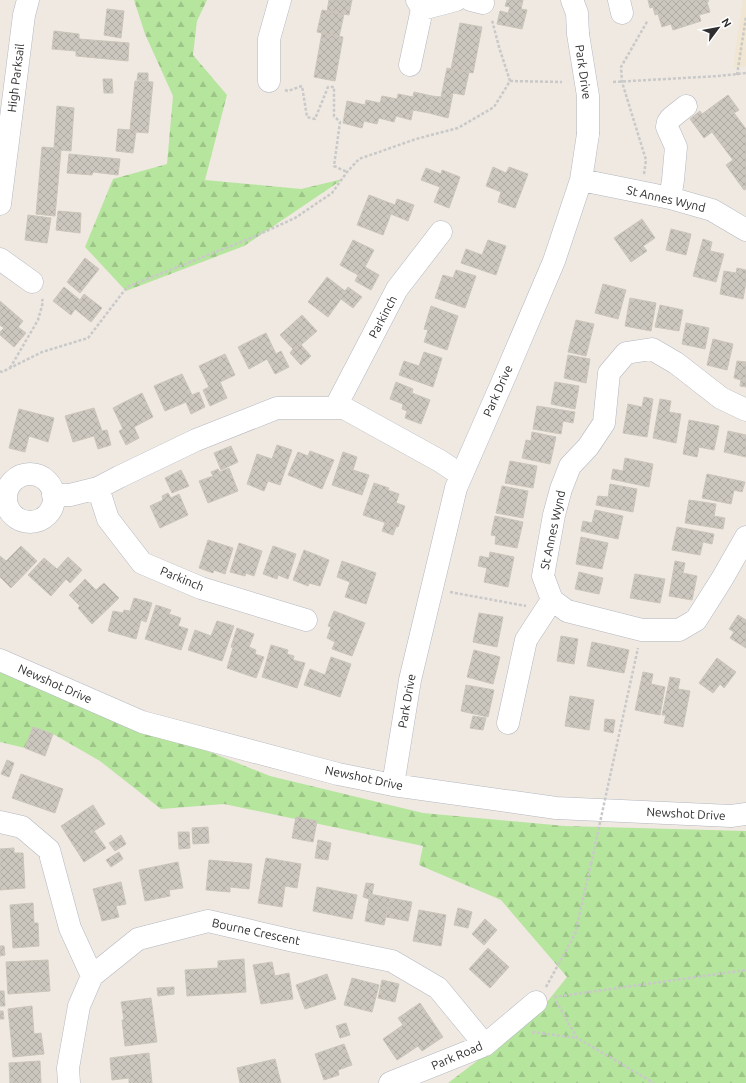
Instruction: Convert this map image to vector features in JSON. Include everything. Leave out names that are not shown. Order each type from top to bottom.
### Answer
[{"type":"street","name":"High Parksail","points":[[0,204],[24,15],[28,0]]},
{"type":"street","points":[[269,81],[270,39],[280,0]]},
{"type":"street","points":[[410,65],[419,4],[456,0]]},
{"type":"street","name":"Park Drive","points":[[393,785],[410,680],[456,488],[554,261],[581,180],[588,134],[588,96],[576,13],[572,0]]},
{"type":"street","points":[[670,198],[676,147],[666,126],[671,118],[686,106]]},
{"type":"street","name":"St Annes Wynd","points":[[581,180],[670,198],[712,210],[746,230]]},
{"type":"street","name":"Parkinch","points":[[335,408],[397,289],[441,232]]},
{"type":"street","points":[[0,259],[32,282]]},
{"type":"street","name":"St Annes Wynd","points":[[549,604],[544,576],[554,515],[561,489],[570,466],[588,447],[604,423],[609,373],[626,353],[652,349],[676,363],[721,398],[746,410]]},
{"type":"street","points":[[53,494],[70,495],[98,488],[196,440],[277,408],[344,408],[440,461],[461,475]]},
{"type":"street","points":[[25,475],[40,477],[46,481],[51,487],[53,494],[53,502],[47,515],[41,520],[34,522],[20,520],[14,516],[9,510],[3,495],[12,482],[25,475]]},
{"type":"street","name":"Parkinch","points":[[98,488],[108,519],[142,563],[201,588],[306,620]]},
{"type":"street","points":[[508,723],[526,640],[549,604],[567,611],[642,630],[679,630],[696,620],[746,537]]},
{"type":"street","name":"Newshot Drive","points":[[0,660],[142,722],[338,774],[393,785],[556,808],[730,816],[746,814]]},
{"type":"street","points":[[0,822],[22,827],[49,850],[70,928],[92,976]]},
{"type":"street","name":"Bourne Crescent","points":[[69,1083],[68,1068],[79,1006],[92,976],[138,939],[208,921],[294,941],[392,961],[438,988],[485,1046]]},
{"type":"street","name":"Park Road","points":[[390,1083],[485,1046],[545,995]]},
{"type":"path","points":[[477,2],[489,9],[498,47],[510,81]]},
{"type":"path","points":[[737,75],[746,17]]},
{"type":"path","points":[[641,192],[646,160],[622,82],[621,66],[648,20]]},
{"type":"path","points":[[613,82],[737,75],[746,73]]},
{"type":"path","points":[[269,81],[288,91],[302,86],[308,118],[316,119],[328,87],[334,87],[334,116],[340,122],[334,166],[347,172]]},
{"type":"path","points":[[510,81],[562,82]]},
{"type":"path","points":[[0,371],[2,372],[42,352],[88,338],[128,287],[296,218],[332,192],[359,159],[416,139],[458,128],[494,107],[510,81]]},
{"type":"path","points":[[10,368],[38,320],[43,302],[32,282]]},
{"type":"path","points":[[432,589],[549,604]]},
{"type":"path","points":[[545,995],[575,934],[642,630]]},
{"type":"path","points":[[545,995],[746,970]]},
{"type":"path","points":[[545,995],[577,1038],[654,1083]]},
{"type":"path","points":[[504,1029],[577,1038]]},
{"type":"shaded area","points":[[743,0],[746,0],[746,66],[733,68]]},
{"type":"green space","points":[[134,0],[207,0],[197,21],[193,55],[227,95],[205,180],[301,189],[343,179],[244,246],[126,291],[85,247],[113,179],[167,164],[173,96],[145,34]]},
{"type":"green space","points":[[0,668],[270,776],[423,813],[565,826],[746,831],[746,1083],[448,1083],[535,1017],[567,977],[501,900],[419,865],[423,846],[224,804],[161,809],[100,761],[53,734],[33,727],[25,748],[0,742]]},
{"type":"building","points":[[329,0],[352,0],[349,15],[327,11]]},
{"type":"building","points":[[507,0],[523,0],[521,9],[527,10],[522,29],[497,24],[500,11],[508,13],[510,7],[505,6]]},
{"type":"building","points":[[648,0],[708,0],[709,1],[707,2],[710,12],[699,15],[701,21],[673,30],[671,24],[662,27],[658,14],[655,15],[653,7],[650,8]]},
{"type":"building","points":[[107,9],[124,11],[121,38],[104,35]]},
{"type":"building","points":[[322,10],[344,14],[339,37],[317,32]]},
{"type":"building","points":[[460,23],[482,27],[473,73],[451,69]]},
{"type":"building","points":[[54,31],[79,34],[79,39],[129,43],[128,61],[76,56],[76,51],[52,49]]},
{"type":"building","points":[[322,33],[343,37],[335,81],[314,77]]},
{"type":"building","points":[[447,68],[469,72],[464,95],[453,93],[448,118],[429,113],[432,96],[441,97]]},
{"type":"building","points":[[138,73],[148,73],[148,81],[137,80]]},
{"type":"building","points":[[103,79],[112,79],[113,93],[104,93]]},
{"type":"building","points":[[135,81],[153,82],[148,133],[136,132],[133,153],[116,151],[118,129],[130,130]]},
{"type":"building","points":[[414,92],[432,96],[429,113],[413,110],[411,120],[396,116],[394,122],[379,118],[377,124],[364,121],[362,128],[343,123],[347,101],[365,105],[366,100],[380,103],[382,96],[397,99],[398,94],[413,97]]},
{"type":"building","points":[[728,95],[739,110],[734,113],[746,129],[746,189],[744,190],[726,165],[733,160],[712,132],[704,138],[690,119],[700,111],[702,114]]},
{"type":"building","points":[[57,106],[74,108],[71,151],[61,150],[55,216],[36,214],[42,147],[54,148]]},
{"type":"building","points":[[69,154],[120,159],[118,175],[93,172],[92,175],[67,173]]},
{"type":"building","points":[[493,167],[506,173],[509,167],[528,174],[515,208],[498,202],[501,192],[486,186]]},
{"type":"building","points":[[426,168],[441,174],[442,170],[460,177],[449,208],[434,202],[440,187],[421,180]]},
{"type":"building","points":[[369,195],[395,205],[397,199],[414,205],[408,221],[391,214],[383,235],[357,225]]},
{"type":"building","points":[[58,211],[81,213],[80,233],[56,230]]},
{"type":"building","points":[[28,215],[51,218],[47,243],[25,240]]},
{"type":"building","points":[[642,219],[655,238],[643,246],[647,251],[631,262],[614,238]]},
{"type":"building","points":[[671,229],[691,234],[686,255],[666,250]]},
{"type":"building","points":[[703,239],[712,242],[710,251],[724,254],[716,282],[693,276]]},
{"type":"building","points":[[353,240],[374,250],[365,267],[379,275],[371,290],[355,281],[358,275],[340,265]]},
{"type":"building","points":[[488,240],[506,246],[496,275],[461,263],[466,249],[482,255]]},
{"type":"building","points":[[85,258],[99,269],[80,293],[67,282]]},
{"type":"building","points":[[737,268],[746,270],[746,282],[743,299],[720,294],[724,271],[736,273]]},
{"type":"building","points":[[456,270],[476,276],[465,308],[435,298],[443,275],[453,278]]},
{"type":"building","points":[[327,277],[345,291],[348,287],[362,297],[353,308],[341,299],[328,317],[308,302]]},
{"type":"building","points":[[603,284],[626,290],[618,319],[595,313]]},
{"type":"building","points":[[64,287],[80,300],[84,294],[102,308],[91,322],[75,309],[71,315],[53,301]]},
{"type":"building","points":[[630,298],[656,303],[651,331],[625,326]]},
{"type":"building","points":[[0,301],[23,321],[18,327],[26,333],[14,347],[0,335],[0,332],[4,328],[0,325]]},
{"type":"building","points":[[660,305],[683,310],[679,331],[655,327]]},
{"type":"building","points":[[431,306],[458,316],[447,350],[424,342],[428,330],[424,329]]},
{"type":"building","points":[[302,315],[317,331],[301,345],[311,356],[301,365],[290,353],[293,349],[280,335]]},
{"type":"building","points":[[576,320],[594,324],[586,356],[568,352]]},
{"type":"building","points":[[686,323],[709,328],[705,349],[682,344]]},
{"type":"building","points":[[266,333],[276,354],[281,351],[289,367],[275,374],[267,359],[249,369],[238,347]]},
{"type":"building","points":[[713,339],[733,344],[727,370],[707,365]]},
{"type":"building","points":[[424,352],[442,358],[433,387],[399,375],[404,361],[419,366]]},
{"type":"building","points":[[225,354],[235,375],[220,382],[227,398],[210,406],[203,390],[209,387],[199,366]]},
{"type":"building","points":[[568,355],[590,359],[586,383],[564,378]]},
{"type":"building","points":[[737,361],[746,362],[746,387],[740,386],[741,380],[734,378]]},
{"type":"building","points":[[182,374],[192,395],[199,392],[205,407],[191,414],[186,402],[165,411],[154,386]]},
{"type":"building","points":[[396,382],[413,389],[412,393],[430,400],[421,424],[405,418],[407,411],[402,409],[403,404],[390,399]]},
{"type":"building","points":[[555,382],[579,386],[575,409],[551,404]]},
{"type":"building","points":[[142,393],[153,417],[134,427],[139,438],[126,445],[119,431],[123,429],[113,408]]},
{"type":"building","points":[[644,397],[653,399],[647,437],[623,433],[628,404],[642,407]]},
{"type":"building","points":[[660,399],[671,401],[669,412],[681,414],[676,443],[653,438]]},
{"type":"building","points":[[537,406],[575,412],[573,423],[563,421],[561,434],[533,429]]},
{"type":"building","points":[[94,408],[102,431],[107,430],[111,445],[98,449],[94,436],[73,442],[65,416]]},
{"type":"building","points":[[19,409],[54,418],[48,442],[29,436],[25,452],[9,448]]},
{"type":"building","points":[[689,420],[719,426],[714,450],[699,447],[697,457],[683,454]]},
{"type":"building","points":[[728,431],[746,435],[746,457],[724,452]]},
{"type":"building","points":[[532,432],[556,437],[550,464],[522,458],[526,440],[531,441]]},
{"type":"building","points":[[277,445],[292,450],[280,485],[268,481],[264,491],[247,484],[257,454],[272,459]]},
{"type":"building","points":[[231,446],[238,462],[221,470],[214,453]]},
{"type":"building","points":[[310,451],[334,460],[322,489],[288,475],[298,452],[308,456]]},
{"type":"building","points":[[343,452],[357,457],[353,470],[369,475],[362,495],[332,485]]},
{"type":"building","points":[[625,458],[653,464],[649,487],[611,479],[613,469],[623,471]]},
{"type":"building","points":[[510,461],[537,466],[533,488],[505,483]]},
{"type":"building","points":[[229,468],[238,491],[208,503],[199,481],[213,476],[211,472],[218,469],[220,472]]},
{"type":"building","points":[[181,470],[189,486],[172,493],[165,478]]},
{"type":"building","points":[[707,474],[745,482],[742,492],[734,490],[731,504],[702,498]]},
{"type":"building","points":[[374,483],[389,488],[388,490],[399,494],[396,503],[405,506],[398,527],[363,515]]},
{"type":"building","points":[[610,484],[637,489],[633,512],[596,505],[598,496],[608,497]]},
{"type":"building","points":[[502,486],[528,491],[523,518],[496,513]]},
{"type":"building","points":[[168,493],[171,498],[179,494],[188,515],[160,528],[150,506],[163,500],[162,496]]},
{"type":"building","points":[[689,500],[716,504],[714,516],[725,518],[723,529],[685,523]]},
{"type":"building","points":[[595,510],[623,516],[618,539],[581,531],[583,521],[592,523]]},
{"type":"building","points":[[495,516],[523,522],[517,548],[495,544],[496,536],[491,535]]},
{"type":"building","points":[[385,523],[396,527],[393,535],[382,531]]},
{"type":"building","points":[[677,527],[714,534],[712,544],[703,542],[700,555],[672,550]]},
{"type":"building","points":[[581,537],[608,543],[602,569],[576,564]]},
{"type":"building","points":[[208,540],[233,548],[225,574],[214,570],[213,573],[199,568]]},
{"type":"building","points":[[239,543],[262,551],[254,576],[246,573],[245,576],[230,572]]},
{"type":"building","points":[[21,546],[37,561],[11,588],[0,577],[0,556],[6,561]]},
{"type":"building","points":[[273,546],[296,554],[288,579],[278,575],[277,579],[263,574]]},
{"type":"building","points":[[304,550],[329,560],[320,586],[309,583],[308,586],[293,580]]},
{"type":"building","points":[[490,552],[514,557],[508,587],[484,582],[487,568],[478,566],[480,556],[489,558]]},
{"type":"building","points":[[68,557],[82,570],[70,583],[66,579],[51,596],[28,575],[44,558],[57,569]]},
{"type":"building","points":[[342,561],[376,573],[366,604],[345,597],[350,582],[337,577]]},
{"type":"building","points":[[675,561],[685,563],[683,573],[697,576],[692,600],[669,596]]},
{"type":"building","points":[[579,572],[603,578],[599,594],[575,589]]},
{"type":"building","points":[[635,574],[665,579],[660,603],[630,598]]},
{"type":"building","points":[[85,579],[96,590],[104,583],[119,598],[92,624],[78,608],[80,606],[69,595]]},
{"type":"building","points":[[134,598],[152,603],[146,622],[141,620],[136,639],[108,631],[113,611],[123,613],[124,610],[130,611]]},
{"type":"building","points":[[156,605],[171,610],[169,614],[181,618],[178,626],[188,629],[181,650],[145,639]]},
{"type":"building","points":[[334,611],[365,623],[352,656],[332,649],[335,642],[327,638],[331,627],[328,626]]},
{"type":"building","points":[[479,613],[503,617],[497,647],[473,642]]},
{"type":"building","points":[[738,615],[746,620],[746,648],[730,638],[734,632],[729,629]]},
{"type":"building","points":[[217,621],[234,626],[222,661],[188,650],[195,630],[211,636]]},
{"type":"building","points":[[237,628],[254,634],[249,647],[256,650],[255,654],[264,657],[256,678],[227,668],[233,648],[231,647]]},
{"type":"building","points":[[561,636],[578,639],[574,664],[557,661]]},
{"type":"building","points":[[592,642],[629,650],[624,673],[587,666]]},
{"type":"building","points":[[271,645],[288,650],[287,654],[294,656],[293,660],[305,663],[297,688],[262,677]]},
{"type":"building","points":[[474,650],[500,657],[493,684],[467,677]]},
{"type":"building","points":[[331,657],[351,664],[340,697],[304,685],[310,669],[325,675]]},
{"type":"building","points":[[717,658],[736,672],[724,688],[720,684],[713,693],[699,683]]},
{"type":"building","points":[[643,672],[653,674],[651,684],[665,687],[660,715],[635,710]]},
{"type":"building","points":[[670,677],[680,679],[678,689],[690,691],[683,727],[664,723],[666,715],[662,715]]},
{"type":"building","points":[[466,685],[494,690],[488,717],[461,711]]},
{"type":"building","points":[[570,696],[594,700],[589,730],[565,726]]},
{"type":"building","points":[[473,716],[486,718],[483,730],[470,728]]},
{"type":"building","points":[[605,719],[615,720],[613,733],[604,731]]},
{"type":"building","points":[[33,727],[53,734],[45,756],[25,748]]},
{"type":"building","points":[[7,760],[14,763],[9,777],[1,774]]},
{"type":"building","points":[[21,774],[63,789],[55,813],[12,798]]},
{"type":"building","points":[[93,805],[105,824],[94,831],[106,848],[84,862],[61,826]]},
{"type":"building","points":[[296,817],[317,821],[313,842],[292,838]]},
{"type":"building","points":[[208,827],[209,843],[193,844],[192,828]]},
{"type":"building","points":[[178,832],[189,832],[190,848],[179,849]]},
{"type":"building","points":[[121,835],[126,844],[115,851],[109,843]]},
{"type":"building","points":[[318,840],[331,843],[328,860],[315,858]]},
{"type":"building","points":[[14,848],[14,853],[23,853],[25,888],[0,890],[0,849]]},
{"type":"building","points":[[119,852],[123,859],[111,867],[106,860]]},
{"type":"building","points":[[266,858],[301,864],[297,888],[285,886],[282,907],[258,903]]},
{"type":"building","points":[[209,860],[252,864],[249,889],[230,887],[230,892],[206,890]]},
{"type":"building","points":[[178,862],[183,888],[169,890],[170,896],[145,901],[139,870]]},
{"type":"building","points":[[121,882],[126,904],[116,906],[119,917],[102,921],[93,889]]},
{"type":"building","points":[[366,883],[374,884],[372,894],[370,894],[369,899],[363,897]]},
{"type":"building","points":[[317,887],[357,895],[352,919],[313,911]]},
{"type":"building","points":[[370,894],[390,898],[384,925],[365,921]]},
{"type":"building","points":[[390,898],[412,902],[408,921],[386,917]]},
{"type":"building","points":[[33,903],[34,923],[38,923],[39,946],[13,948],[10,905]]},
{"type":"building","points":[[458,908],[472,912],[468,928],[454,925]]},
{"type":"building","points":[[419,910],[446,915],[441,946],[413,941]]},
{"type":"building","points":[[485,919],[497,930],[484,945],[472,934]]},
{"type":"building","points":[[0,946],[4,946],[5,955],[0,956]]},
{"type":"building","points":[[488,948],[509,967],[490,988],[469,969]]},
{"type":"building","points":[[244,959],[246,992],[187,996],[185,970],[218,968],[218,961]]},
{"type":"building","points":[[48,960],[50,991],[8,994],[6,962]]},
{"type":"building","points":[[272,962],[275,976],[289,973],[293,999],[261,1004],[253,965]]},
{"type":"building","points":[[327,974],[336,999],[305,1009],[296,985]]},
{"type":"building","points":[[352,978],[379,985],[372,1012],[344,1005]]},
{"type":"building","points":[[382,980],[399,984],[395,1002],[378,998]]},
{"type":"building","points":[[174,987],[174,994],[158,996],[157,988]]},
{"type":"building","points":[[0,991],[4,991],[5,1006],[0,1006]]},
{"type":"building","points":[[151,998],[157,1042],[125,1046],[122,1020],[124,1020],[121,1002]]},
{"type":"building","points":[[420,1003],[443,1037],[422,1051],[418,1046],[397,1060],[383,1039],[403,1025],[398,1018]]},
{"type":"building","points":[[32,1006],[34,1034],[41,1033],[44,1054],[13,1057],[8,1009]]},
{"type":"building","points":[[0,1011],[3,1011],[4,1019],[0,1019]]},
{"type":"building","points":[[346,1023],[350,1035],[340,1038],[336,1026]]},
{"type":"building","points":[[344,1044],[352,1065],[338,1070],[339,1075],[324,1080],[315,1054]]},
{"type":"building","points":[[149,1053],[152,1083],[129,1083],[129,1078],[112,1080],[110,1058]]},
{"type":"building","points":[[275,1059],[281,1083],[240,1083],[237,1068]]},
{"type":"building","points":[[40,1061],[41,1083],[10,1083],[9,1063]]}]
